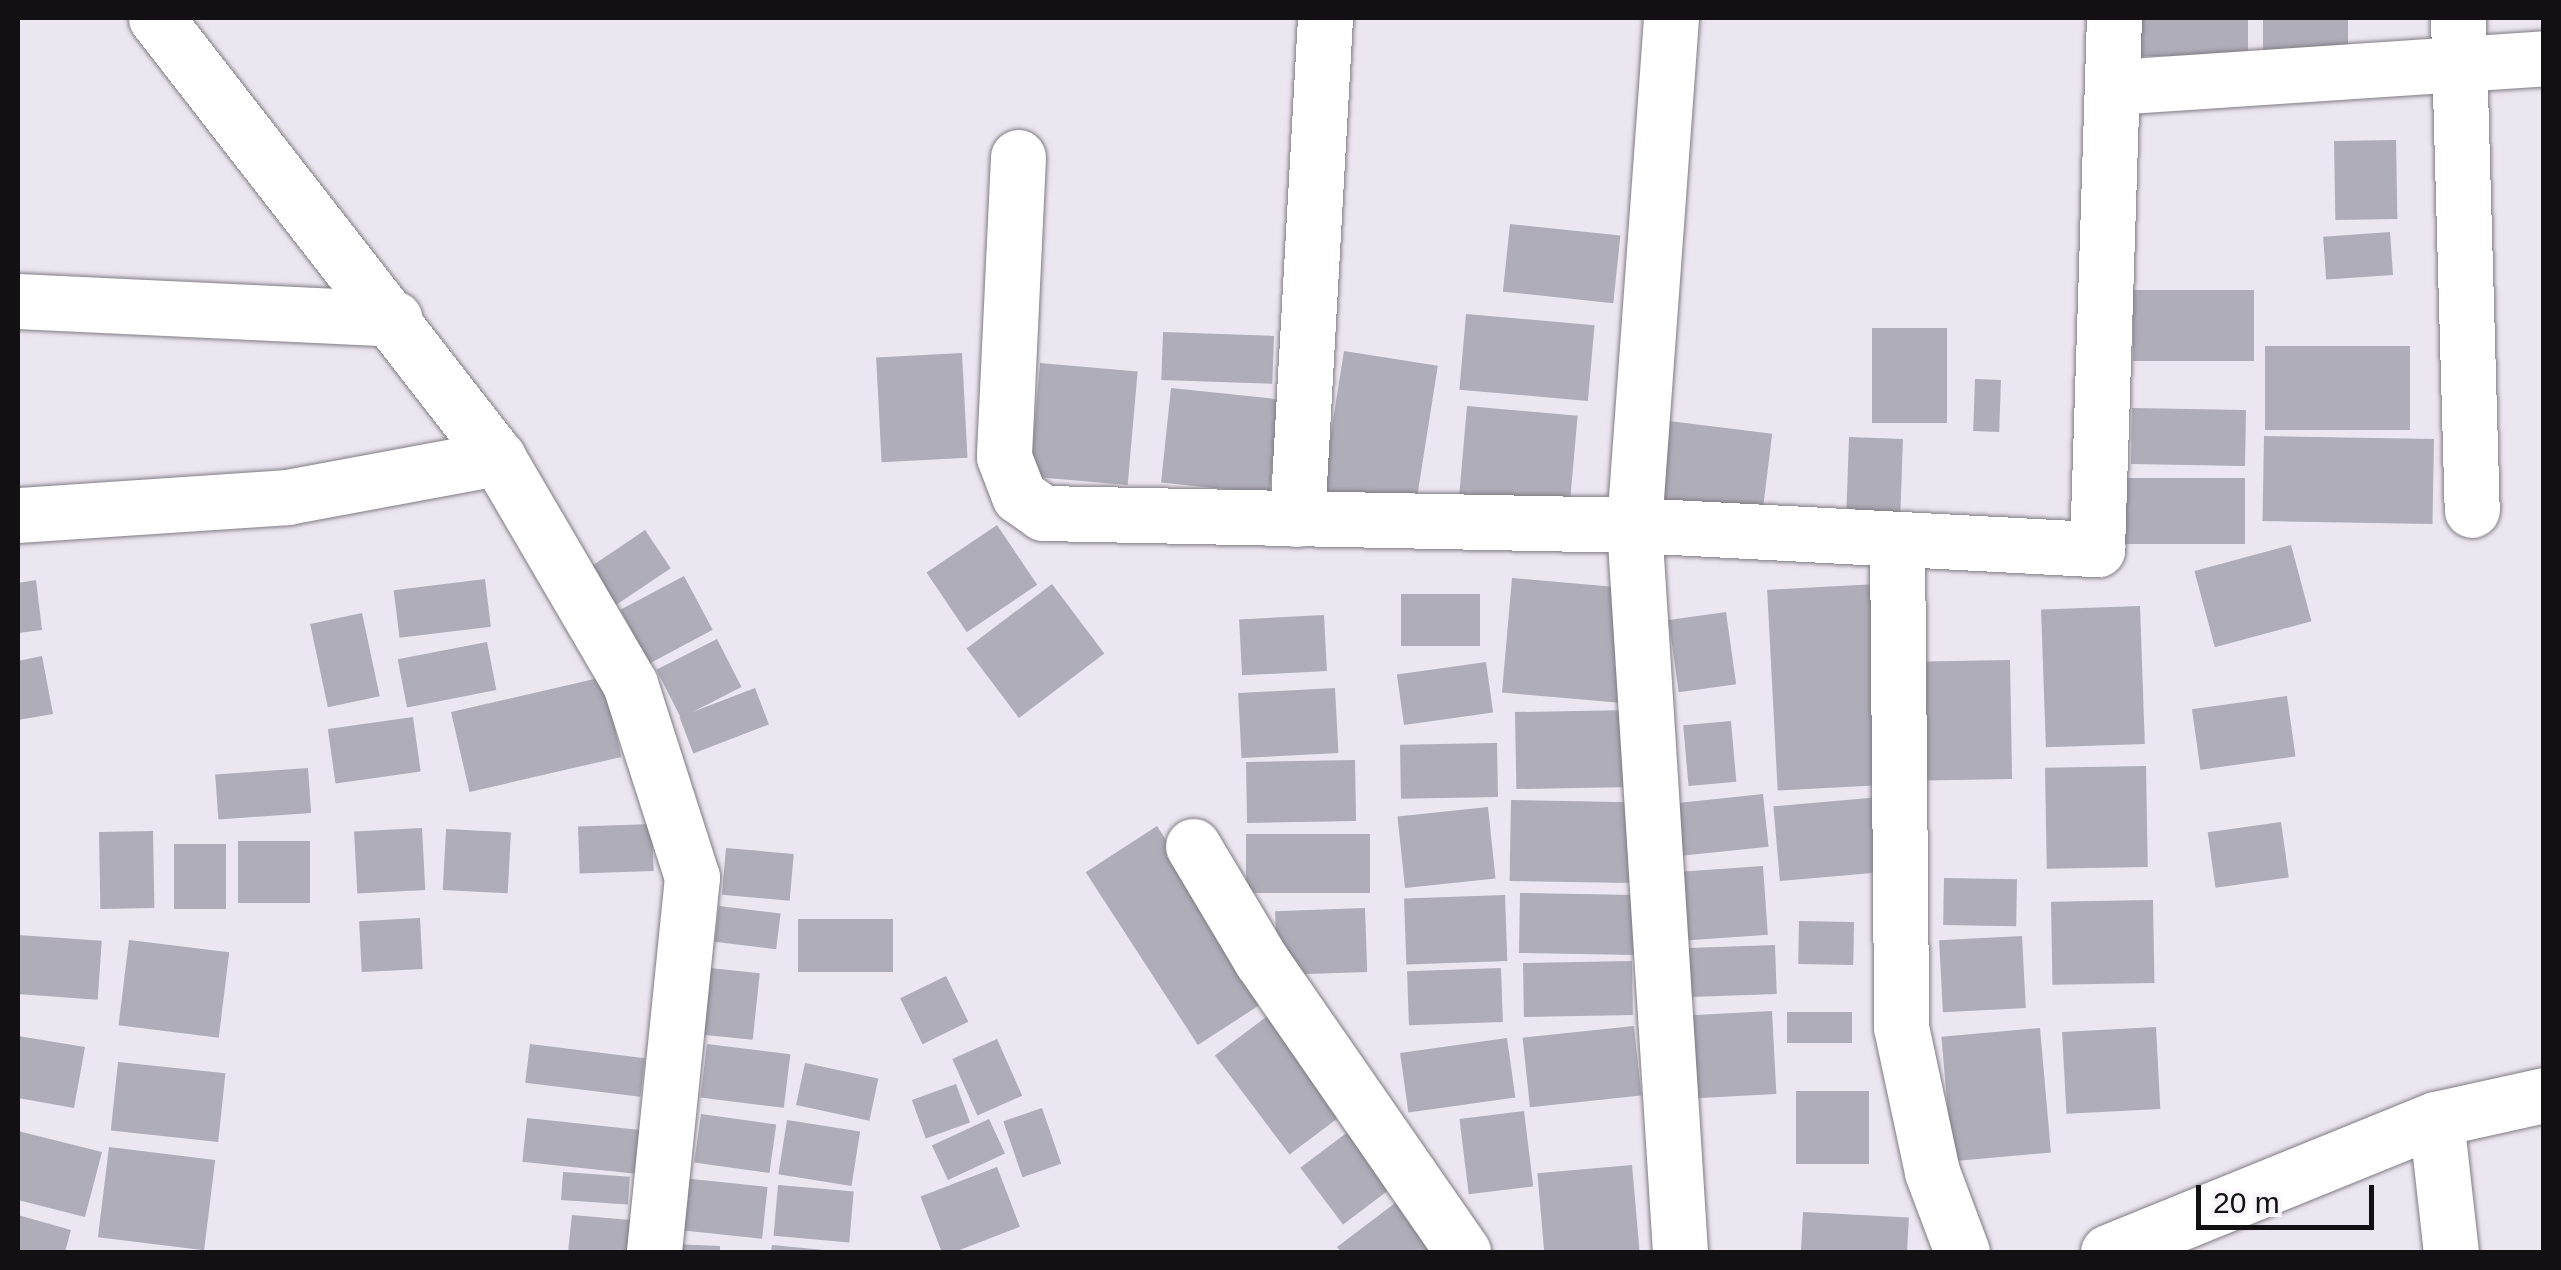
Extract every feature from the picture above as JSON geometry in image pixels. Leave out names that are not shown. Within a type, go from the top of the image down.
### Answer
[{"type":"street","points":[[156,18],[395,320],[498,458],[630,684],[692,877],[654,1252]]},
{"type":"street","points":[[1298,520],[1324,18]]},
{"type":"street","points":[[1671,18],[1634,525],[1680,1252]]},
{"type":"street","points":[[1018,157],[1004,457],[1019,496],[1043,513],[1634,525],[2097,549],[2114,18]]},
{"type":"street","points":[[2112,87],[2461,41],[2544,58]]},
{"type":"street","points":[[2461,41],[2472,510]]},
{"type":"street","points":[[18,301],[395,320]]},
{"type":"street","points":[[18,515],[287,497],[498,458]]},
{"type":"street","points":[[1897,541],[1901,1027],[1932,1172],[1962,1252]]},
{"type":"street","points":[[1193,846],[1261,960],[1463,1252]]},
{"type":"street","points":[[2108,1252],[2436,1120],[2544,1095]]},
{"type":"street","points":[[2436,1120],[2451,1252]]},
{"type":"building","points":[[2136,18],[2248,18],[2248,56],[2136,56]]},
{"type":"building","points":[[2263,18],[2348,18],[2348,60],[2263,60]]},
{"type":"building","points":[[2396,140],[2397,219],[2335,220],[2334,141]]},
{"type":"building","points":[[1510,224],[1620,236],[1613,303],[1503,292]]},
{"type":"building","points":[[2390,232],[2393,275],[2326,280],[2323,237]]},
{"type":"building","points":[[2133,290],[2254,290],[2254,361],[2133,361]]},
{"type":"building","points":[[1466,314],[1595,325],[1588,401],[1459,390]]},
{"type":"building","points":[[1872,328],[1947,328],[1947,423],[1872,423]]},
{"type":"building","points":[[1163,332],[1274,336],[1272,384],[1161,380]]},
{"type":"building","points":[[2265,346],[2410,346],[2410,430],[2265,430]]},
{"type":"building","points":[[1344,351],[1438,366],[1415,510],[1321,495]]},
{"type":"building","points":[[962,353],[967,458],[882,462],[876,358]]},
{"type":"building","points":[[1040,363],[1138,372],[1128,485],[1030,477]]},
{"type":"building","points":[[1975,379],[2001,380],[1999,432],[1973,431]]},
{"type":"building","points":[[1171,388],[1279,399],[1269,494],[1161,482]]},
{"type":"building","points":[[1467,406],[1578,416],[1570,503],[1459,494]]},
{"type":"building","points":[[2132,408],[2246,410],[2245,466],[2131,464]]},
{"type":"building","points":[[1661,420],[1772,434],[1762,518],[1651,504]]},
{"type":"building","points":[[2264,436],[2434,439],[2432,524],[2263,521]]},
{"type":"building","points":[[1849,437],[1903,439],[1900,528],[1846,526]]},
{"type":"building","points":[[2124,478],[2245,478],[2245,544],[2124,544]]},
{"type":"building","points":[[997,525],[1037,585],[967,632],[927,573]]},
{"type":"building","points":[[645,530],[671,568],[616,605],[590,567]]},
{"type":"building","points":[[2291,545],[2311,621],[2215,647],[2194,571]]},
{"type":"building","points":[[684,576],[713,630],[649,664],[620,610]]},
{"type":"building","points":[[1512,578],[1633,589],[1623,703],[1502,693]]},
{"type":"building","points":[[485,579],[491,627],[400,638],[394,590]]},
{"type":"building","points":[[36,580],[42,630],[18,633],[18,583]]},
{"type":"building","points":[[1052,584],[1104,653],[1019,718],[967,648]]},
{"type":"building","points":[[1878,584],[1889,785],[1778,791],[1767,590]]},
{"type":"building","points":[[1401,594],[1480,594],[1480,646],[1401,646]]},
{"type":"building","points":[[2140,606],[2145,744],[2046,747],[2041,609]]},
{"type":"building","points":[[1726,612],[1736,684],[1679,692],[1669,620]]},
{"type":"building","points":[[362,613],[380,696],[328,707],[310,624]]},
{"type":"building","points":[[1324,615],[1327,671],[1242,675],[1239,619]]},
{"type":"building","points":[[717,639],[742,687],[681,718],[656,670]]},
{"type":"building","points":[[487,642],[496,690],[407,707],[398,659]]},
{"type":"building","points":[[42,656],[53,714],[18,720],[18,661]]},
{"type":"building","points":[[2010,660],[2012,779],[1912,781],[1910,662]]},
{"type":"building","points":[[1486,662],[1493,713],[1404,725],[1397,675]]},
{"type":"building","points":[[603,677],[621,757],[469,792],[451,712]]},
{"type":"building","points":[[755,688],[769,724],[693,753],[679,717]]},
{"type":"building","points":[[1335,688],[1338,753],[1242,758],[1238,693]]},
{"type":"building","points":[[2287,696],[2295,756],[2200,770],[2192,709]]},
{"type":"building","points":[[1632,710],[1633,787],[1516,789],[1515,712]]},
{"type":"building","points":[[413,717],[421,771],[335,783],[328,729]]},
{"type":"building","points":[[1731,721],[1736,782],[1688,786],[1683,725]]},
{"type":"building","points":[[1497,743],[1498,797],[1401,799],[1400,745]]},
{"type":"building","points":[[1355,760],[1356,821],[1247,823],[1246,762]]},
{"type":"building","points":[[2146,766],[2148,867],[2047,869],[2045,768]]},
{"type":"building","points":[[308,768],[311,813],[218,819],[215,774]]},
{"type":"building","points":[[1763,794],[1769,847],[1679,856],[1673,803]]},
{"type":"building","points":[[1880,797],[1887,872],[1780,881],[1773,806]]},
{"type":"building","points":[[1511,800],[1633,802],[1632,883],[1510,881]]},
{"type":"building","points":[[1488,807],[1496,879],[1405,888],[1397,817]]},
{"type":"building","points":[[2281,822],[2289,877],[2216,888],[2208,832]]},
{"type":"building","points":[[652,824],[654,871],[580,874],[578,827]]},
{"type":"building","points":[[1157,826],[1269,999],[1198,1045],[1086,872]]},
{"type":"building","points":[[422,828],[425,890],[357,893],[354,832]]},
{"type":"building","points":[[446,829],[511,832],[508,893],[443,890]]},
{"type":"building","points":[[153,831],[154,908],[100,909],[99,832]]},
{"type":"building","points":[[1246,834],[1370,834],[1370,893],[1246,893]]},
{"type":"building","points":[[238,841],[310,841],[310,903],[238,903]]},
{"type":"building","points":[[174,844],[226,844],[226,909],[174,909]]},
{"type":"building","points":[[726,848],[794,854],[790,901],[722,895]]},
{"type":"building","points":[[1763,866],[1768,935],[1678,941],[1673,872]]},
{"type":"building","points":[[1944,878],[2017,879],[2016,926],[1943,925]]},
{"type":"building","points":[[1520,893],[1649,895],[1648,955],[1519,953]]},
{"type":"building","points":[[1505,895],[1507,961],[1406,964],[1404,899]]},
{"type":"building","points":[[2153,900],[2154,983],[2052,985],[2051,902]]},
{"type":"building","points":[[719,906],[781,914],[776,949],[715,942]]},
{"type":"building","points":[[1365,908],[1367,972],[1277,975],[1275,911]]},
{"type":"building","points":[[420,918],[423,969],[362,972],[359,921]]},
{"type":"building","points":[[798,919],[893,919],[893,972],[798,972]]},
{"type":"building","points":[[1799,921],[1854,922],[1853,965],[1798,964]]},
{"type":"building","points":[[18,935],[102,941],[98,1000],[18,994]]},
{"type":"building","points":[[2022,936],[2026,1008],[1943,1012],[1939,940]]},
{"type":"building","points":[[129,940],[229,952],[219,1038],[119,1025]]},
{"type":"building","points":[[1775,945],[1777,994],[1676,997],[1674,949]]},
{"type":"building","points":[[1632,961],[1633,1015],[1524,1017],[1523,963]]},
{"type":"building","points":[[710,968],[760,973],[753,1040],[703,1035]]},
{"type":"building","points":[[1501,968],[1503,1022],[1409,1025],[1407,971]]},
{"type":"building","points":[[946,976],[968,1022],[923,1044],[900,998]]},
{"type":"building","points":[[1282,1005],[1357,1104],[1290,1155],[1215,1056]]},
{"type":"building","points":[[1772,1011],[1776,1094],[1685,1099],[1681,1016]]},
{"type":"building","points":[[1787,1012],[1852,1012],[1852,1043],[1787,1043]]},
{"type":"building","points":[[1634,1026],[1641,1096],[1530,1107],[1523,1038]]},
{"type":"building","points":[[2156,1027],[2160,1109],[2066,1114],[2062,1032]]},
{"type":"building","points":[[2040,1028],[2051,1153],[1952,1161],[1941,1037]]},
{"type":"building","points":[[18,1036],[85,1047],[74,1108],[18,1098]]},
{"type":"building","points":[[1507,1038],[1515,1097],[1408,1112],[1400,1053]]},
{"type":"building","points":[[997,1039],[1022,1096],[977,1116],[952,1059]]},
{"type":"building","points":[[530,1044],[645,1058],[640,1097],[525,1083]]},
{"type":"building","points":[[707,1044],[790,1054],[784,1108],[700,1098]]},
{"type":"building","points":[[118,1062],[225,1073],[218,1142],[111,1131]]},
{"type":"building","points":[[805,1063],[878,1079],[869,1121],[796,1105]]},
{"type":"building","points":[[956,1084],[970,1123],[926,1139],[912,1100]]},
{"type":"building","points":[[1796,1091],[1869,1091],[1869,1164],[1796,1164]]},
{"type":"building","points":[[1042,1108],[1061,1164],[1022,1177],[1003,1121]]},
{"type":"building","points":[[1524,1111],[1533,1186],[1469,1194],[1459,1119]]},
{"type":"building","points":[[701,1114],[776,1125],[769,1173],[694,1163]]},
{"type":"building","points":[[527,1118],[647,1131],[643,1174],[522,1162]]},
{"type":"building","points":[[989,1119],[1005,1153],[948,1180],[932,1146]]},
{"type":"building","points":[[787,1120],[860,1132],[851,1186],[778,1174]]},
{"type":"building","points":[[1357,1125],[1400,1182],[1343,1224],[1300,1168]]},
{"type":"building","points":[[18,1131],[102,1152],[85,1217],[18,1200]]},
{"type":"building","points":[[109,1147],[215,1160],[204,1250],[98,1237]]},
{"type":"building","points":[[1632,1165],[1640,1252],[1544,1252],[1537,1173]]},
{"type":"building","points":[[997,1167],[1020,1227],[954,1252],[942,1252],[920,1196]]},
{"type":"building","points":[[563,1172],[630,1177],[628,1205],[561,1200]]},
{"type":"building","points":[[682,1178],[768,1187],[762,1239],[677,1230]]},
{"type":"building","points":[[778,1185],[854,1192],[849,1242],[774,1236]]},
{"type":"building","points":[[1403,1197],[1446,1252],[1341,1252],[1337,1247]]},
{"type":"building","points":[[1803,1212],[1909,1218],[1907,1252],[1801,1252]]},
{"type":"building","points":[[18,1215],[71,1230],[65,1252],[18,1250]]},
{"type":"building","points":[[572,1215],[642,1221],[639,1252],[568,1252]]},
{"type":"building","points":[[673,1244],[720,1246],[720,1252],[673,1252]]},
{"type":"building","points":[[772,1245],[824,1250],[824,1252],[771,1252]]}]
